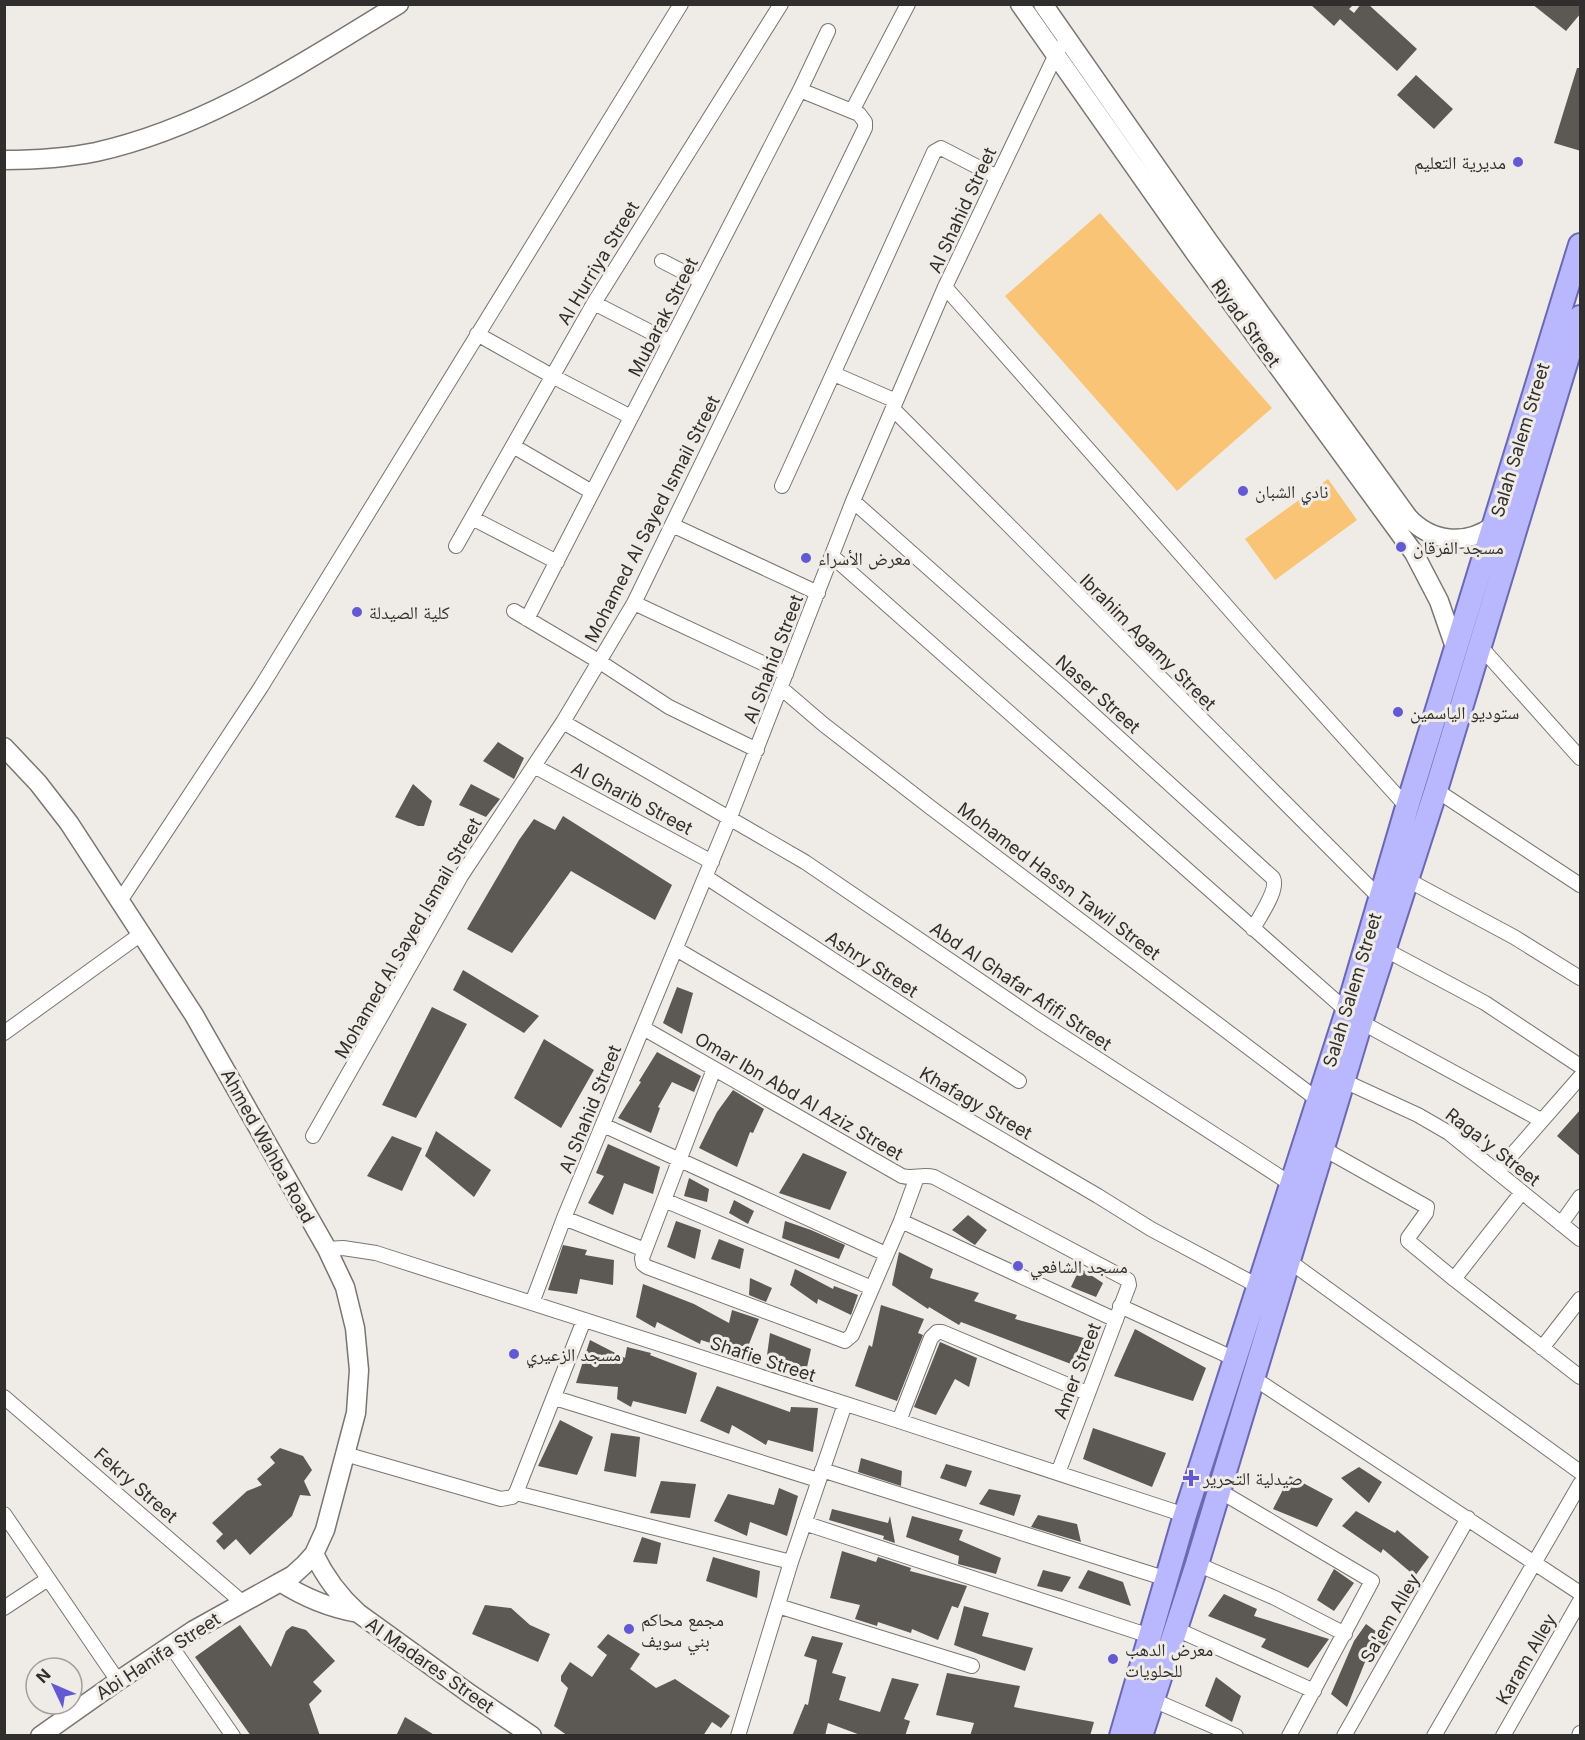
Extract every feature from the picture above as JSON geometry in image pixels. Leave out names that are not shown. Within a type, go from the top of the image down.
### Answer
[{"type":"main road","name":"Salah Salem Street","points":[[1141,1736],[1197,1564],[1252,1377],[1324,1149],[1344,1081],[1354,1016],[1380,898],[1581,245]]},
{"type":"main road","name":"Salah Salem Street","points":[[1121,1736],[1185,1515],[1318,1100],[1384,949],[1436,790],[1581,317]]},
{"type":"street","points":[[4,160],[31,160],[94,152],[167,131],[245,96],[399,4]]},
{"type":"street","points":[[120,901],[261,687],[681,4]]},
{"type":"street","name":"Al Hurriya Street","points":[[456,546],[594,303],[781,4]]},
{"type":"street","points":[[800,90],[852,111],[908,4]]},
{"type":"street","name":"Riyad Street","points":[[1020,4],[1055,56],[1202,247],[1351,453],[1414,553],[1439,601],[1456,650]]},
{"type":"street","name":"Riyad Street","points":[[1043,4],[1202,247]]},
{"type":"street","name":"Mubarak Street","points":[[527,619],[800,90],[828,31]]},
{"type":"street","name":"Al Shahid Street","points":[[532,1303],[564,1218],[757,750],[853,501],[945,287],[1065,35]]},
{"type":"street","name":"Mohamed Al Sayed Ismail Street","points":[[313,1136],[461,876],[563,722],[634,603],[865,128],[863,117],[852,111]]},
{"type":"street","points":[[782,486],[934,152],[941,148],[997,177]]},
{"type":"street","points":[[662,261],[701,281]]},
{"type":"street","points":[[945,287],[1407,807]]},
{"type":"street","points":[[594,303],[670,342]]},
{"type":"street","points":[[477,334],[631,417]]},
{"type":"street","points":[[834,374],[895,405]]},
{"type":"street","name":"Ibrahim Agamy Street","points":[[895,405],[1380,898]]},
{"type":"street","points":[[513,446],[592,492]]},
{"type":"street","name":"Riyad Street","points":[[1351,453],[1422,530],[1439,537],[1458,540],[1477,536],[1493,526]]},
{"type":"street","name":"Naser Street","points":[[853,501],[1273,878],[1274,890],[1253,929]]},
{"type":"street","points":[[472,518],[557,562]]},
{"type":"street","points":[[672,525],[818,593]]},
{"type":"street","points":[[832,556],[1354,1016],[1541,1120]]},
{"type":"street","points":[[634,603],[786,674]]},
{"type":"street","points":[[514,611],[687,717],[757,750]]},
{"type":"street","points":[[1479,645],[1581,758]]},
{"type":"street","name":"Mohamed Hassn Tawil Street","points":[[781,688],[822,724],[930,807],[1318,1100]]},
{"type":"street","name":"Abd Al Ghafar Afifi Street","points":[[563,722],[805,862],[1039,1020],[1291,1184]]},
{"type":"street","name":"Ahmed Wahba Road","points":[[4,747],[54,802],[194,1015],[327,1249],[345,1287],[355,1328],[359,1370],[356,1413],[325,1530],[314,1554],[304,1565],[280,1582]]},
{"type":"street","name":"Al Gharib Street","points":[[534,766],[712,862]]},
{"type":"street","points":[[1436,790],[1581,885]]},
{"type":"street","name":"Ashry Street","points":[[706,877],[1019,1081]]},
{"type":"street","points":[[1406,879],[1514,937],[1581,978]]},
{"type":"street","points":[[4,1033],[141,934]]},
{"type":"street","name":"Khafagy Street","points":[[676,948],[1151,1229],[1258,1286]]},
{"type":"street","points":[[1384,949],[1485,1003],[1581,1066]]},
{"type":"street","name":"Omar Ibn Abd Al Aziz Street","points":[[643,1028],[902,1176],[934,1178],[1125,1278],[1129,1283]]},
{"type":"street","points":[[714,1069],[642,1258],[643,1264],[647,1267],[840,1340],[849,1339],[901,1221],[917,1177]]},
{"type":"street","points":[[1497,1172],[1581,1077]]},
{"type":"street","name":"Raga'y Street","points":[[1344,1081],[1434,1123],[1581,1239]]},
{"type":"street","points":[[603,1125],[886,1254]]},
{"type":"street","points":[[1324,1149],[1427,1207],[1426,1213],[1408,1241],[1581,1377]]},
{"type":"street","points":[[1454,1279],[1522,1192]]},
{"type":"street","points":[[1561,1224],[1581,1197]]},
{"type":"street","points":[[664,1200],[872,1288]]},
{"type":"street","points":[[564,1218],[645,1250]]},
{"type":"street","points":[[901,1221],[1118,1313],[1235,1359]]},
{"type":"street","name":"Shafie Street","points":[[327,1249],[343,1248],[376,1253],[1185,1515]]},
{"type":"street","points":[[1289,1261],[1581,1472]]},
{"type":"street","name":"Amer Street","points":[[1059,1473],[1129,1283]]},
{"type":"street","points":[[1542,1348],[1581,1299]]},
{"type":"street","points":[[345,1454],[507,1499],[516,1492],[584,1320]]},
{"type":"street","points":[[899,1421],[931,1338],[937,1332],[942,1332],[1087,1393]]},
{"type":"street","points":[[1252,1377],[1581,1593]]},
{"type":"street","name":"Fekry Street","points":[[4,1397],[242,1602]]},
{"type":"street","points":[[555,1398],[1167,1579]]},
{"type":"street","points":[[738,1736],[791,1562],[845,1404]]},
{"type":"street","points":[[1434,1736],[1581,1484]]},
{"type":"street","points":[[1218,1490],[1370,1579],[1371,1583],[1345,1634],[1289,1736]]},
{"type":"street","points":[[516,1492],[791,1562]]},
{"type":"street","points":[[4,1514],[118,1681]]},
{"type":"street","name":"Sa'em Alley","points":[[1344,1736],[1468,1518]]},
{"type":"street","points":[[804,1523],[1150,1636]]},
{"type":"street","name":"Al Madares Street","points":[[314,1554],[328,1580],[358,1613],[532,1736]]},
{"type":"street","points":[[1197,1564],[1266,1594],[1345,1634]]},
{"type":"street","points":[[4,1608],[48,1579]]},
{"type":"street","name":"Abi Hanifa Street","points":[[50,1733],[118,1681],[171,1646],[242,1602],[280,1582]]},
{"type":"street","name":"Al Madares Street","points":[[280,1582],[325,1606],[358,1613]]},
{"type":"street","name":"Karam Alley","points":[[1503,1736],[1581,1601]]},
{"type":"street","points":[[778,1606],[972,1666]]},
{"type":"street","points":[[1176,1629],[1314,1691]]},
{"type":"street","points":[[171,1646],[233,1736]]},
{"type":"street","points":[[1153,1700],[1236,1736]]},
{"type":"shaded area","points":[[1100,213],[1272,408],[1177,491],[1005,296]]},
{"type":"shaded area","points":[[1328,479],[1357,520],[1275,580],[1245,539]]},
{"type":"building","points":[[1310,4],[1354,4],[1349,9],[1354,13],[1361,4],[1368,4],[1417,49],[1397,71],[1340,19],[1334,26]]},
{"type":"building","points":[[1532,4],[1581,4],[1581,13],[1566,31]]},
{"type":"building","points":[[1577,68],[1581,68],[1581,151],[1554,143]]},
{"type":"building","points":[[1416,75],[1453,109],[1434,129],[1397,95]]},
{"type":"building","points":[[498,742],[524,758],[514,779],[483,761]]},
{"type":"building","points":[[413,784],[432,801],[424,826],[395,817]]},
{"type":"building","points":[[471,784],[500,799],[486,817],[459,805]]},
{"type":"building","points":[[563,816],[672,885],[655,920],[571,871],[512,953],[467,929],[519,840],[534,819],[555,830]]},
{"type":"building","points":[[463,970],[539,1016],[524,1033],[453,990]]},
{"type":"building","points":[[677,987],[693,993],[682,1034],[663,1023]]},
{"type":"building","points":[[432,1007],[467,1024],[416,1118],[382,1105]]},
{"type":"building","points":[[544,1039],[594,1070],[561,1128],[514,1098]]},
{"type":"building","points":[[657,1052],[701,1076],[694,1092],[672,1082],[658,1107],[660,1108],[651,1133],[618,1118]]},
{"type":"building","points":[[733,1090],[764,1109],[753,1133],[750,1132],[737,1167],[699,1148],[717,1112]]},
{"type":"building","points":[[1581,1109],[1581,1157],[1557,1136]]},
{"type":"building","points":[[436,1131],[491,1170],[474,1197],[425,1156]]},
{"type":"building","points":[[392,1136],[422,1148],[402,1191],[367,1176]]},
{"type":"building","points":[[608,1144],[660,1167],[653,1194],[624,1183],[613,1215],[588,1203],[604,1176],[596,1173]]},
{"type":"building","points":[[803,1153],[847,1172],[830,1210],[779,1193]]},
{"type":"building","points":[[689,1178],[709,1189],[707,1202],[684,1196]]},
{"type":"building","points":[[734,1200],[754,1211],[748,1224],[729,1213]]},
{"type":"building","points":[[968,1215],[987,1230],[975,1245],[952,1230]]},
{"type":"building","points":[[676,1221],[701,1230],[695,1259],[667,1247]]},
{"type":"building","points":[[785,1221],[845,1245],[839,1259],[782,1238]]},
{"type":"building","points":[[719,1239],[744,1249],[740,1269],[711,1259]]},
{"type":"building","points":[[563,1245],[587,1250],[585,1255],[614,1260],[613,1285],[580,1279],[577,1294],[548,1290]]},
{"type":"building","points":[[899,1252],[933,1269],[930,1278],[979,1293],[974,1301],[1017,1315],[1015,1319],[1084,1338],[1071,1364],[961,1322],[959,1325],[929,1307],[928,1309],[892,1285]]},
{"type":"building","points":[[1080,1268],[1103,1283],[1096,1297],[1071,1287]]},
{"type":"building","points":[[795,1269],[833,1289],[834,1286],[858,1295],[851,1315],[818,1299],[817,1304],[790,1285]]},
{"type":"building","points":[[750,1278],[772,1288],[766,1302],[749,1295]]},
{"type":"building","points":[[643,1284],[694,1304],[729,1323],[732,1310],[759,1319],[745,1354],[701,1340],[700,1344],[657,1322],[655,1328],[636,1317]]},
{"type":"building","points":[[881,1305],[924,1319],[918,1333],[923,1335],[897,1401],[855,1386],[869,1345],[872,1347]]},
{"type":"building","points":[[1135,1329],[1206,1368],[1193,1401],[1114,1376]]},
{"type":"building","points":[[770,1333],[811,1349],[804,1381],[766,1363]]},
{"type":"building","points":[[590,1340],[625,1358],[627,1347],[651,1353],[650,1355],[697,1373],[686,1414],[633,1401],[631,1407],[617,1399],[618,1387],[576,1383]]},
{"type":"building","points":[[940,1342],[977,1358],[969,1387],[955,1379],[936,1415],[914,1407]]},
{"type":"building","points":[[717,1386],[790,1412],[791,1407],[818,1408],[813,1452],[768,1440],[766,1445],[732,1425],[729,1434],[700,1421]]},
{"type":"building","points":[[560,1420],[593,1437],[577,1475],[538,1466]]},
{"type":"building","points":[[1093,1428],[1166,1453],[1152,1487],[1083,1459]]},
{"type":"building","points":[[611,1433],[640,1437],[636,1477],[604,1471]]},
{"type":"building","points":[[280,1448],[303,1456],[312,1470],[304,1481],[311,1496],[300,1495],[292,1516],[250,1555],[236,1539],[224,1550],[216,1541],[223,1534],[212,1523],[247,1491],[262,1485],[257,1479],[275,1463],[270,1457]]},
{"type":"building","points":[[861,1458],[902,1471],[901,1486],[858,1472]]},
{"type":"building","points":[[946,1464],[972,1471],[966,1487],[940,1478]]},
{"type":"building","points":[[1359,1467],[1382,1482],[1369,1503],[1341,1478]]},
{"type":"building","points":[[1290,1476],[1333,1499],[1317,1527],[1273,1509]]},
{"type":"building","points":[[661,1481],[696,1484],[690,1518],[650,1513]]},
{"type":"building","points":[[779,1488],[798,1496],[787,1536],[750,1522],[747,1536],[714,1521],[728,1494],[774,1505]]},
{"type":"building","points":[[989,1489],[1021,1495],[1014,1516],[979,1504]]},
{"type":"building","points":[[832,1509],[888,1523],[890,1516],[895,1543],[883,1539],[884,1536],[829,1520]]},
{"type":"building","points":[[1356,1511],[1395,1533],[1397,1530],[1429,1557],[1415,1576],[1383,1549],[1381,1553],[1342,1526]]},
{"type":"building","points":[[1038,1515],[1077,1524],[1081,1542],[1031,1527]]},
{"type":"building","points":[[912,1516],[963,1530],[959,1540],[1001,1558],[996,1574],[958,1564],[959,1556],[906,1537]]},
{"type":"building","points":[[642,1537],[661,1543],[657,1564],[633,1562]]},
{"type":"building","points":[[842,1551],[876,1562],[878,1557],[911,1568],[910,1571],[967,1586],[958,1608],[952,1606],[938,1640],[912,1629],[911,1633],[878,1622],[877,1626],[855,1619],[860,1605],[830,1598]]},
{"type":"building","points":[[713,1557],[760,1571],[757,1598],[706,1581]]},
{"type":"building","points":[[1334,1569],[1354,1583],[1334,1611],[1317,1600]]},
{"type":"building","points":[[1043,1570],[1071,1577],[1062,1592],[1037,1586]]},
{"type":"building","points":[[1088,1570],[1123,1582],[1131,1606],[1078,1588]]},
{"type":"building","points":[[1224,1594],[1257,1609],[1254,1616],[1329,1639],[1308,1668],[1261,1647],[1266,1639],[1208,1616]]},
{"type":"building","points":[[485,1605],[511,1608],[530,1625],[550,1634],[538,1662],[472,1634]]},
{"type":"building","points":[[964,1606],[989,1613],[982,1636],[1033,1648],[1025,1671],[954,1645]]},
{"type":"building","points":[[1366,1624],[1388,1640],[1373,1662],[1367,1657],[1347,1707],[1331,1694],[1354,1641]]},
{"type":"building","points":[[240,1625],[271,1667],[286,1631],[292,1626],[306,1630],[335,1661],[313,1682],[322,1691],[309,1704],[320,1736],[251,1736],[195,1657]]},
{"type":"building","points":[[608,1634],[640,1654],[630,1669],[656,1688],[675,1679],[730,1716],[721,1728],[712,1722],[703,1736],[568,1736],[554,1726],[568,1688],[561,1681],[561,1676],[570,1662],[592,1677],[607,1655],[597,1647]]},
{"type":"building","points":[[812,1636],[843,1643],[832,1673],[846,1677],[839,1700],[880,1712],[892,1678],[919,1684],[904,1719],[910,1721],[905,1736],[863,1736],[828,1723],[825,1736],[792,1736],[805,1704],[808,1705],[817,1660],[804,1656]]},
{"type":"building","points":[[947,1673],[1020,1686],[1014,1707],[1094,1722],[1090,1736],[970,1736],[974,1723],[936,1715]]},
{"type":"building","points":[[1216,1677],[1241,1696],[1232,1722],[1205,1706]]},
{"type":"building","points":[[405,1717],[436,1736],[396,1736]]},
{"type":"place","name":"مديرية التعليم","points":[[1518,162]]},
{"type":"place","name":"نادي الشبان","points":[[1243,491]]},
{"type":"place","name":"مسجد الفرقان","points":[[1401,547]]},
{"type":"place","name":"معرض الأسراء","points":[[806,558]]},
{"type":"place","name":"كلية الصيدلة","points":[[357,612]]},
{"type":"place","name":"ستوديو الياسمين","points":[[1398,712]]},
{"type":"place","name":"مسجد الشافعي","points":[[1018,1266]]},
{"type":"place","name":"مسجد الزعيري","points":[[514,1354]]},
{"type":"place","name":"صيدلية التحرير","points":[[1191,1478]]},
{"type":"place","name":"مجمع محاكم بني سويف","points":[[629,1629]]},
{"type":"place","name":"معرض الدهب للحلويات","points":[[1113,1659]]}]
